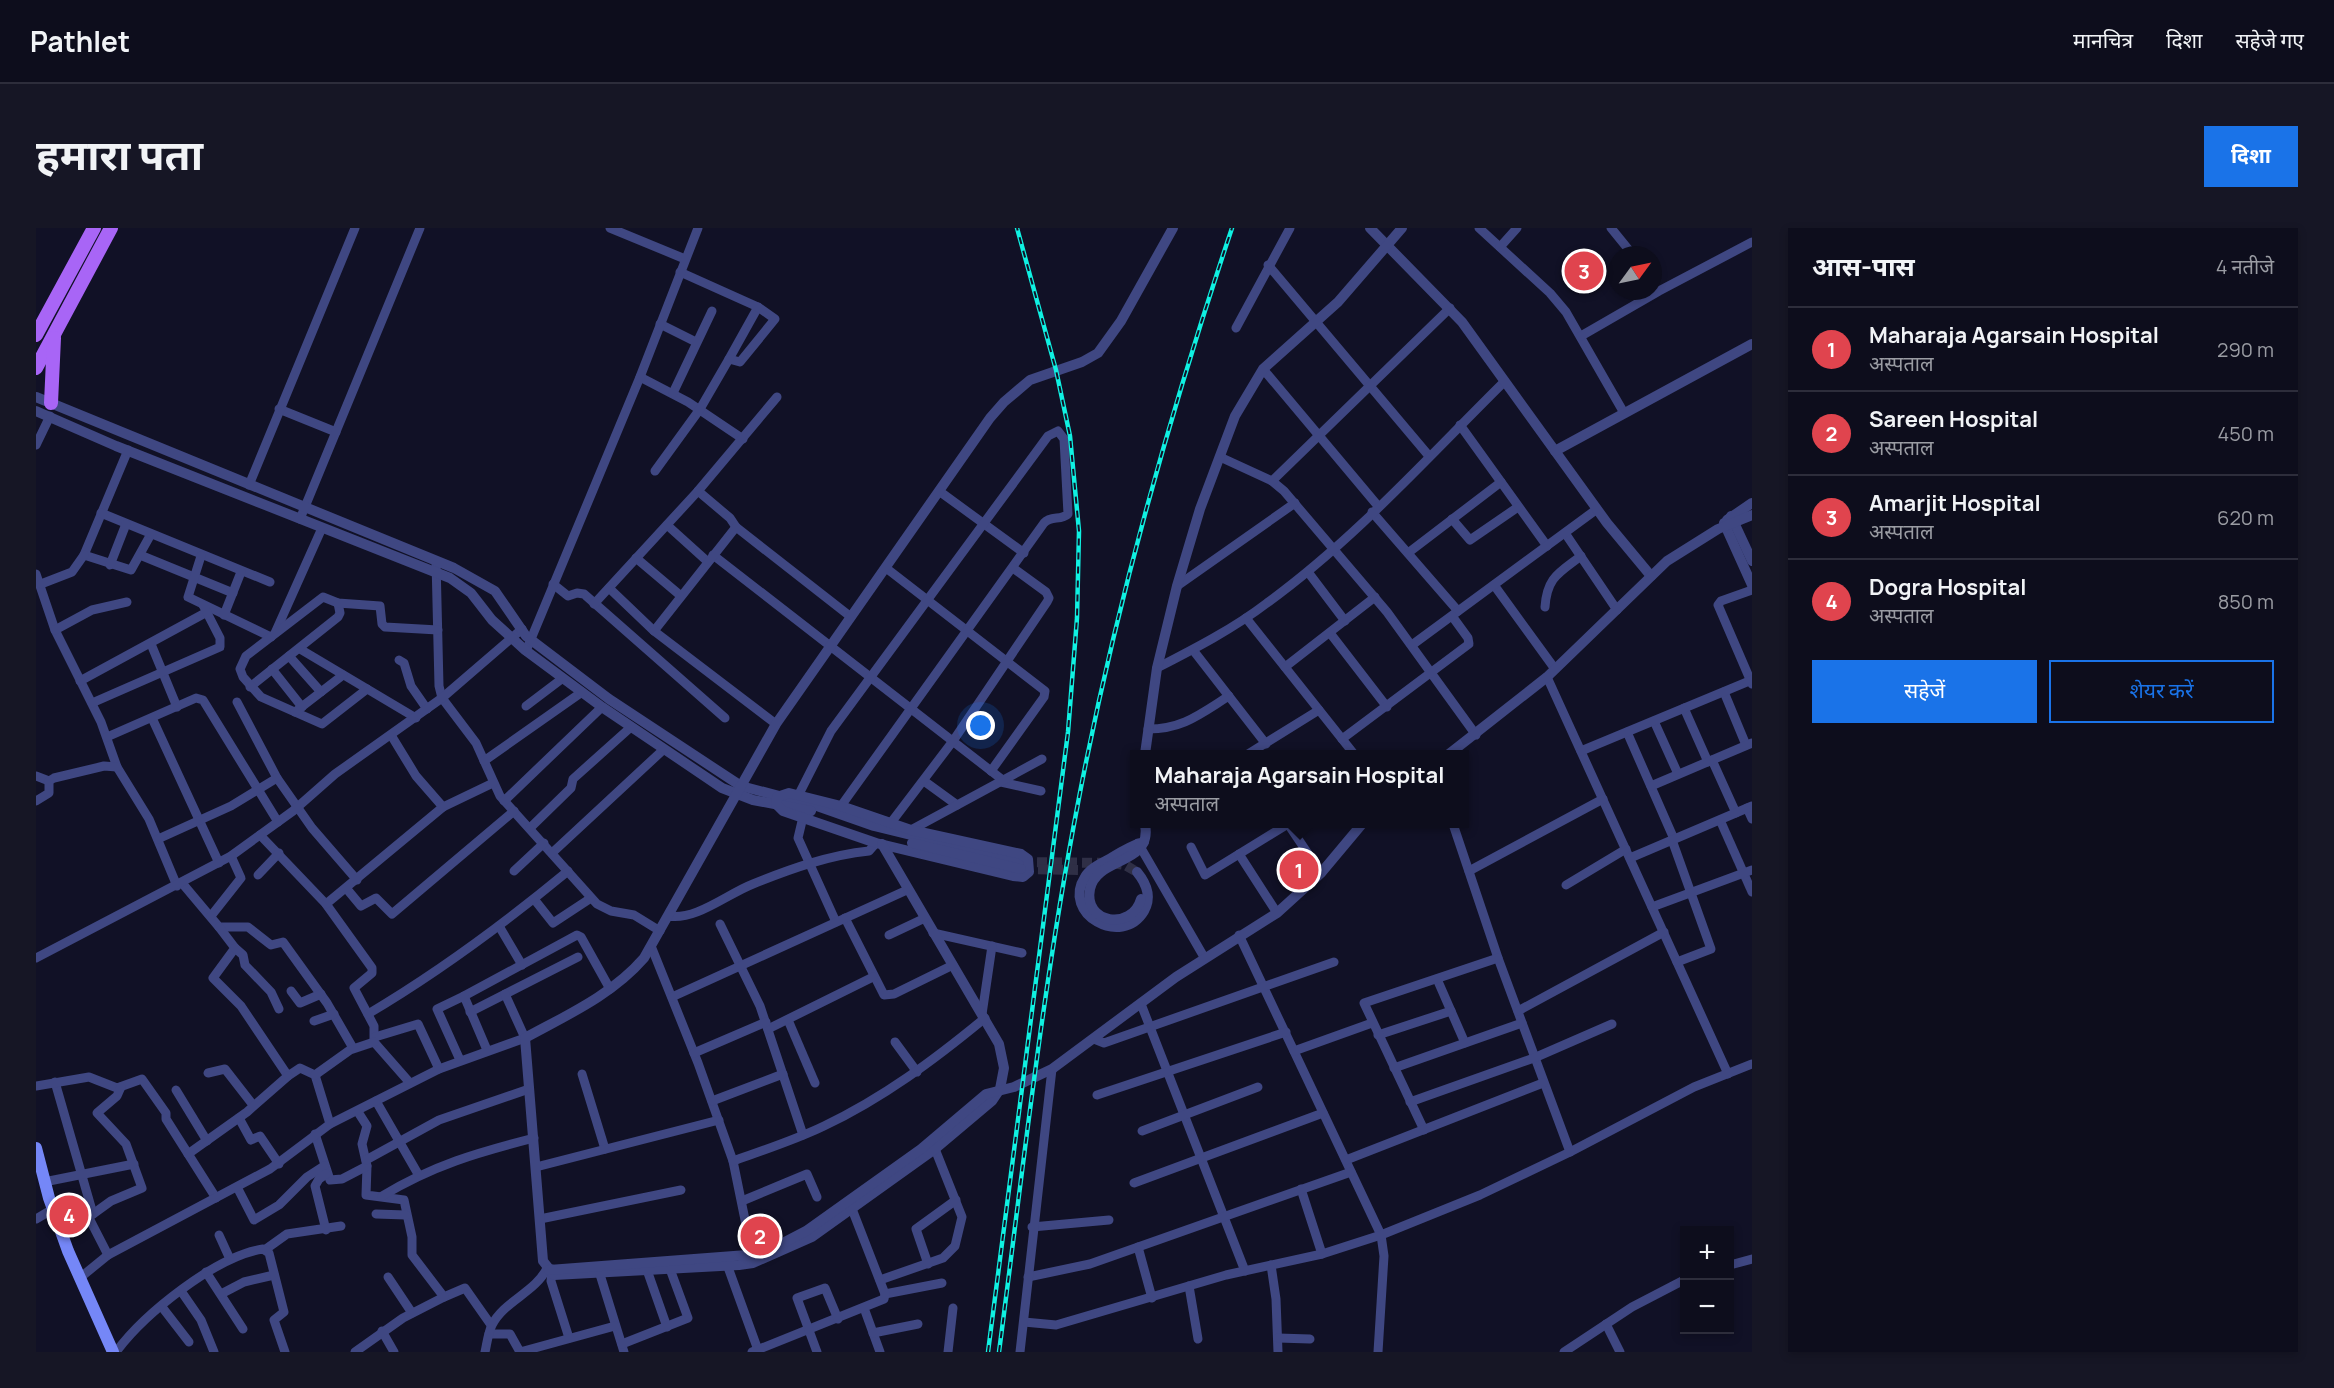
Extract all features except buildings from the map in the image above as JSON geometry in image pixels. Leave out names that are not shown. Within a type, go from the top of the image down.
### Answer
[{"type":"main road","points":[[36,335],[94,228]]},
{"type":"main road","points":[[36,368],[111,228]]},
{"type":"main road","points":[[50,409],[55,333]]},
{"type":"main road","points":[[36,1148],[41,1176],[62,1234],[114,1352]]},
{"type":"street","points":[[249,485],[356,228]]},
{"type":"street","points":[[300,519],[420,228]]},
{"type":"street","points":[[610,228],[685,259]]},
{"type":"street","points":[[528,645],[640,377],[698,228]]},
{"type":"street","points":[[81,1277],[108,1255],[279,1164],[330,1124],[460,1060],[525,1038],[593,1002],[636,968],[660,931],[776,724],[990,418],[1020,387],[1044,373],[1082,362],[1098,353],[1121,321],[1173,228]]},
{"type":"street","points":[[1236,328],[1290,228]]},
{"type":"street","points":[[1370,228],[1450,308],[1597,509],[1651,576]]},
{"type":"street","points":[[1145,750],[1157,668],[1177,586],[1235,416],[1263,369],[1318,321],[1402,228]]},
{"type":"street","points":[[1479,228],[1550,293],[1581,336],[1624,413]]},
{"type":"street","points":[[1500,247],[1517,228]]},
{"type":"street","points":[[1611,228],[1626,246]]},
{"type":"street","points":[[1662,284],[1752,242]]},
{"type":"street","points":[[1268,265],[1318,321],[1429,456]]},
{"type":"street","points":[[680,272],[773,316],[774,322],[740,362],[729,359]]},
{"type":"street","points":[[1581,336],[1636,300]]},
{"type":"street","points":[[655,471],[700,410],[758,307]]},
{"type":"street","points":[[1272,481],[1450,308]]},
{"type":"street","points":[[673,393],[712,311]]},
{"type":"street","points":[[660,324],[696,342]]},
{"type":"street","points":[[1555,451],[1752,344]]},
{"type":"street","points":[[1263,369],[1375,509],[1455,614],[1468,638],[1469,644],[1342,739]]},
{"type":"street","points":[[640,377],[673,393],[743,439]]},
{"type":"street","points":[[1157,668],[1193,650],[1246,618],[1308,572],[1504,382]]},
{"type":"street","points":[[36,396],[50,409],[128,450],[450,578],[471,593],[492,620],[512,638],[528,645],[609,699],[739,790]]},
{"type":"street","points":[[594,604],[698,491],[777,397]]},
{"type":"street","points":[[36,445],[50,409]]},
{"type":"street","points":[[36,411],[50,409],[249,485],[477,579],[495,591],[522,629],[528,645],[563,678],[663,750],[739,790],[871,832],[1021,865]]},
{"type":"street","points":[[279,409],[336,432]]},
{"type":"street","points":[[1460,425],[1547,546]]},
{"type":"street","points":[[799,794],[831,731],[1048,436],[1058,432],[1062,434],[1069,510],[1065,516],[1047,520],[841,806]]},
{"type":"street","points":[[41,584],[72,572],[84,555],[128,450]]},
{"type":"street","points":[[1220,457],[1272,481],[1295,503],[1375,597],[1476,735]]},
{"type":"street","points":[[1408,553],[1501,482]]},
{"type":"street","points":[[939,490],[1024,553]]},
{"type":"street","points":[[698,491],[730,518],[736,527],[851,617]]},
{"type":"street","points":[[1177,586],[1295,503]]},
{"type":"street","points":[[1455,750],[1547,677],[1676,554],[1727,524],[1752,503]]},
{"type":"street","points":[[1452,519],[1470,540],[1518,507]]},
{"type":"street","points":[[1412,645],[1597,509]]},
{"type":"street","points":[[102,513],[201,556],[270,582]]},
{"type":"street","points":[[1727,524],[1752,515]]},
{"type":"street","points":[[110,565],[126,524]]},
{"type":"street","points":[[1727,524],[1752,561]]},
{"type":"street","points":[[1727,524],[1752,585]]},
{"type":"street","points":[[667,525],[872,678],[1002,782],[1041,791]]},
{"type":"street","points":[[654,631],[736,527]]},
{"type":"street","points":[[273,636],[322,528]]},
{"type":"street","points":[[1565,533],[1617,610]]},
{"type":"street","points":[[84,555],[131,570],[150,534]]},
{"type":"street","points":[[140,555],[233,593]]},
{"type":"street","points":[[201,556],[188,597],[206,608],[273,636]]},
{"type":"street","points":[[1545,607],[1546,590],[1550,581],[1581,556]]},
{"type":"street","points":[[636,558],[681,596]]},
{"type":"street","points":[[436,561],[439,686],[442,698],[469,731],[493,783],[504,801],[591,898],[603,908],[634,915],[660,931]]},
{"type":"street","points":[[886,568],[1043,689],[1045,694],[991,771]]},
{"type":"street","points":[[890,824],[953,741],[1049,598],[1046,592],[1013,568]]},
{"type":"street","points":[[224,615],[241,572]]},
{"type":"street","points":[[1308,572],[1345,621]]},
{"type":"street","points":[[36,574],[55,630],[92,703],[117,767],[158,839],[180,884],[211,916],[243,955],[243,963],[271,992],[279,1009]]},
{"type":"street","points":[[553,584],[568,596],[581,592],[725,718]]},
{"type":"street","points":[[1494,585],[1556,669]]},
{"type":"street","points":[[609,588],[654,631],[776,724]]},
{"type":"street","points":[[1581,751],[1752,681],[1718,604],[1752,590]]},
{"type":"street","points":[[367,689],[322,724],[298,710],[271,704],[250,687],[240,669],[242,662],[323,597],[338,603],[380,606],[382,624],[386,627],[438,630]]},
{"type":"street","points":[[1285,667],[1375,597]]},
{"type":"street","points":[[55,630],[92,610],[127,602]]},
{"type":"street","points":[[250,687],[300,649],[339,615],[338,603]]},
{"type":"street","points":[[80,681],[151,644],[206,608]]},
{"type":"street","points":[[92,703],[220,647],[220,638],[206,608]]},
{"type":"street","points":[[1246,618],[1351,750]]},
{"type":"street","points":[[36,958],[231,856],[298,807],[335,774],[442,698],[522,629]]},
{"type":"street","points":[[1330,633],[1387,707]]},
{"type":"street","points":[[151,644],[177,707]]},
{"type":"street","points":[[300,649],[416,718]]},
{"type":"street","points":[[1193,650],[1266,744]]},
{"type":"street","points":[[289,656],[321,692]]},
{"type":"street","points":[[399,660],[404,663],[411,686],[427,709]]},
{"type":"street","points":[[272,669],[298,710]]},
{"type":"street","points":[[298,710],[343,675]]},
{"type":"street","points":[[1547,677],[1728,1074]]},
{"type":"street","points":[[526,706],[563,678]]},
{"type":"street","points":[[483,761],[582,692]]},
{"type":"street","points":[[1651,786],[1749,744],[1724,692]]},
{"type":"street","points":[[1148,729],[1167,729],[1185,724],[1229,696]]},
{"type":"street","points":[[107,737],[196,698],[203,700],[278,822]]},
{"type":"street","points":[[237,702],[277,778],[312,828],[357,879]]},
{"type":"street","points":[[504,801],[602,707]]},
{"type":"street","points":[[1684,708],[1736,813]]},
{"type":"street","points":[[1257,750],[1319,710]]},
{"type":"street","points":[[152,718],[219,863]]},
{"type":"street","points":[[1654,721],[1678,774]]},
{"type":"street","points":[[530,828],[571,788],[573,779],[631,727]]},
{"type":"street","points":[[1627,732],[1673,840],[1711,949],[1677,962]]},
{"type":"street","points":[[391,735],[416,776],[443,807]]},
{"type":"street","points":[[552,852],[663,750]]},
{"type":"street","points":[[911,830],[1042,759]]},
{"type":"street","points":[[36,776],[49,781],[87,769],[117,767]]},
{"type":"street","points":[[158,839],[199,822],[277,778]]},
{"type":"street","points":[[36,801],[49,793],[49,781]]},
{"type":"street","points":[[924,781],[957,805]]},
{"type":"street","points":[[326,904],[443,807],[493,783]]},
{"type":"street","points":[[789,793],[799,794],[911,830],[1021,854],[1028,859],[1029,872],[1023,877],[1013,876],[879,844],[786,813],[777,801],[789,793]]},
{"type":"street","points":[[1469,871],[1604,799]]},
{"type":"street","points":[[1566,885],[1628,854],[1673,840],[1750,807],[1752,819]]},
{"type":"street","points":[[346,888],[361,906],[376,898],[390,914],[394,913],[514,811]]},
{"type":"street","points":[[802,817],[798,834],[808,864],[881,993],[887,996],[953,964]]},
{"type":"street","points":[[1720,820],[1748,872],[1752,892]]},
{"type":"street","points":[[1134,874],[1147,889],[1148,901],[1139,918],[1119,928],[1109,928],[1090,919],[1081,903],[1080,892],[1086,875],[1097,866],[1141,844],[1147,837],[1146,828]]},
{"type":"street","points":[[1191,847],[1205,875],[1281,828]]},
{"type":"street","points":[[1291,828],[1321,873]]},
{"type":"street","points":[[752,1259],[806,1231],[921,1149],[986,1094],[1014,1087],[1052,1069],[1204,957],[1277,913],[1321,873],[1359,828]]},
{"type":"street","points":[[1454,828],[1498,958],[1570,1152]]},
{"type":"street","points":[[260,835],[326,904],[373,970],[354,987],[368,1014],[375,1040],[410,1083]]},
{"type":"street","points":[[514,871],[544,843]]},
{"type":"street","points":[[668,916],[684,917],[752,884],[808,864],[847,853],[868,851],[879,844]]},
{"type":"street","points":[[598,1269],[752,1259],[812,1237],[935,1149],[992,1101],[1000,1089],[1003,1055],[953,964],[879,844]]},
{"type":"street","points":[[1141,844],[1204,957]]},
{"type":"street","points":[[258,875],[279,854]]},
{"type":"street","points":[[1239,854],[1277,913]]},
{"type":"street","points":[[211,916],[241,878],[231,856]]},
{"type":"street","points":[[368,1014],[423,980],[499,926],[568,871]]},
{"type":"street","points":[[1652,907],[1748,872]]},
{"type":"street","points":[[672,997],[907,890]]},
{"type":"street","points":[[534,899],[553,923],[591,898]]},
{"type":"street","points":[[889,935],[925,918]]},
{"type":"street","points":[[720,924],[767,1026],[803,1135]]},
{"type":"street","points":[[499,926],[522,965]]},
{"type":"street","points":[[219,927],[248,927],[271,945],[283,942],[321,994],[353,1048]]},
{"type":"street","points":[[1518,1011],[1664,932]]},
{"type":"street","points":[[933,933],[1022,953]]},
{"type":"street","points":[[1239,935],[1382,1235],[1384,1256],[1378,1352]]},
{"type":"street","points":[[460,1060],[437,1009],[579,936],[610,989]]},
{"type":"street","points":[[651,946],[694,1053],[733,1161],[752,1259]]},
{"type":"street","points":[[733,1161],[803,1135],[848,1113],[917,1072],[983,1016],[992,946]]},
{"type":"street","points":[[235,948],[213,978],[241,1006],[288,1076]]},
{"type":"street","points":[[470,1012],[578,957]]},
{"type":"street","points":[[1424,1130],[1364,1003],[1498,958]]},
{"type":"street","points":[[1094,1039],[1104,1043],[1334,962]]},
{"type":"street","points":[[694,1053],[788,1020],[873,977]]},
{"type":"street","points":[[1437,979],[1465,1043]]},
{"type":"street","points":[[291,991],[300,1003],[321,994]]},
{"type":"street","points":[[505,994],[525,1038],[543,1260],[550,1270],[569,1338]]},
{"type":"street","points":[[464,996],[487,1050]]},
{"type":"street","points":[[1140,1004],[1245,1271]]},
{"type":"street","points":[[1378,1035],[1451,1011]]},
{"type":"street","points":[[314,1021],[334,1014]]},
{"type":"street","points":[[788,1020],[816,1083]]},
{"type":"street","points":[[315,1075],[353,1048],[416,1023],[440,1069]]},
{"type":"street","points":[[1294,1051],[1372,1023]]},
{"type":"street","points":[[1394,1068],[1522,1023]]},
{"type":"street","points":[[1410,1102],[1534,1058],[1612,1024]]},
{"type":"street","points":[[1097,1095],[1286,1032]]},
{"type":"street","points":[[895,1042],[917,1072]]},
{"type":"street","points":[[1024,1322],[1056,1325],[1245,1271],[1322,1254],[1382,1235],[1480,1195],[1570,1152],[1662,1103],[1752,1064]]},
{"type":"street","points":[[188,1154],[239,1118],[300,1068],[315,1075],[330,1124]]},
{"type":"street","points":[[1020,1352],[1032,1227],[1052,1069]]},
{"type":"street","points":[[208,1073],[225,1070],[253,1106]]},
{"type":"street","points":[[582,1074],[605,1149]]},
{"type":"street","points":[[712,1101],[783,1074]]},
{"type":"street","points":[[36,1086],[89,1077],[113,1087],[121,1087],[142,1079],[166,1112],[166,1119],[216,1198]]},
{"type":"street","points":[[55,1082],[91,1216],[108,1255]]},
{"type":"street","points":[[1346,1160],[1543,1083]]},
{"type":"street","points":[[62,1234],[111,1201],[141,1190],[126,1144],[97,1113],[117,1096],[121,1087]]},
{"type":"street","points":[[1142,1131],[1258,1087]]},
{"type":"street","points":[[315,1134],[325,1170],[330,1180],[336,1180],[400,1142],[452,1115],[529,1089]]},
{"type":"street","points":[[176,1090],[207,1141]]},
{"type":"street","points":[[376,1101],[418,1174]]},
{"type":"street","points":[[358,1112],[367,1126],[362,1144],[367,1163],[366,1195],[404,1200],[412,1237],[412,1255],[444,1297]]},
{"type":"street","points":[[1134,1183],[1323,1113]]},
{"type":"street","points":[[239,1118],[251,1140],[260,1136],[279,1164]]},
{"type":"street","points":[[536,1167],[719,1120]]},
{"type":"street","points":[[382,1196],[418,1174],[459,1158],[534,1138]]},
{"type":"street","points":[[880,1280],[948,1255],[955,1246],[962,1217],[935,1149]]},
{"type":"street","points":[[41,1176],[81,1174],[134,1164]]},
{"type":"street","points":[[237,1187],[255,1220],[279,1206],[307,1177],[325,1170]]},
{"type":"street","points":[[325,1170],[315,1186],[326,1230]]},
{"type":"street","points":[[1028,1277],[1090,1264],[1351,1172]]},
{"type":"street","points":[[742,1201],[807,1174],[817,1197]]},
{"type":"street","points":[[540,1219],[681,1190]]},
{"type":"street","points":[[1301,1190],[1322,1254]]},
{"type":"street","points":[[928,1264],[916,1229],[956,1200]]},
{"type":"street","points":[[36,1219],[53,1209]]},
{"type":"street","points":[[726,1261],[755,1351],[838,1319],[884,1299],[885,1294],[852,1209]]},
{"type":"street","points":[[376,1214],[406,1215]]},
{"type":"street","points":[[1032,1227],[1109,1220]]},
{"type":"street","points":[[114,1352],[133,1330],[206,1272],[244,1252],[266,1249],[287,1234],[341,1226]]},
{"type":"street","points":[[219,1236],[230,1259]]},
{"type":"street","points":[[1138,1247],[1152,1298]]},
{"type":"street","points":[[266,1249],[284,1312],[274,1320],[285,1352]]},
{"type":"street","points":[[1734,1264],[1752,1259]]},
{"type":"street","points":[[485,1352],[490,1330],[513,1301],[550,1270],[670,1269],[726,1261]]},
{"type":"street","points":[[1271,1265],[1278,1352]]},
{"type":"street","points":[[598,1269],[623,1348],[688,1318],[670,1269]]},
{"type":"street","points":[[647,1270],[667,1327]]},
{"type":"street","points":[[206,1272],[243,1329]]},
{"type":"street","points":[[221,1294],[244,1282],[274,1275]]},
{"type":"street","points":[[388,1277],[412,1313]]},
{"type":"street","points":[[1564,1352],[1632,1307],[1680,1282]]},
{"type":"street","points":[[885,1294],[942,1283]]},
{"type":"street","points":[[1189,1286],[1198,1339]]},
{"type":"street","points":[[355,1352],[382,1331],[412,1313],[465,1288],[490,1330],[510,1334],[520,1352],[615,1326]]},
{"type":"street","points":[[817,1352],[796,1300],[799,1296],[818,1288],[827,1290],[838,1319]]},
{"type":"street","points":[[182,1291],[201,1320],[214,1352]]},
{"type":"street","points":[[162,1307],[189,1342]]},
{"type":"street","points":[[864,1308],[880,1352]]},
{"type":"street","points":[[948,1352],[953,1308]]},
{"type":"street","points":[[873,1333],[918,1324]]},
{"type":"street","points":[[1606,1324],[1620,1352]]},
{"type":"street","points":[[382,1331],[394,1352]]},
{"type":"street","points":[[1278,1338],[1310,1339]]},
{"type":"tunnel","points":[[1022,862],[1112,863],[1125,865],[1137,872]]},
{"type":"tunnel","points":[[1023,869],[1079,870]]},
{"type":"railway","points":[[988,1352],[1068,732],[1077,618],[1079,531],[1070,436],[1056,370],[1017,228]]},
{"type":"railway","points":[[999,1352],[1054,939],[1093,730],[1145,513],[1165,441],[1232,228]]},
{"type":"place","name":"Amarjit Hospital","points":[[1584,271]]},
{"type":"place","name":"Maharaja Agarsain Hospital","points":[[1299,870]]},
{"type":"place","name":"Dogra Hospital","points":[[69,1215]]},
{"type":"place","name":"Sareen Hospital","points":[[760,1236]]}]
